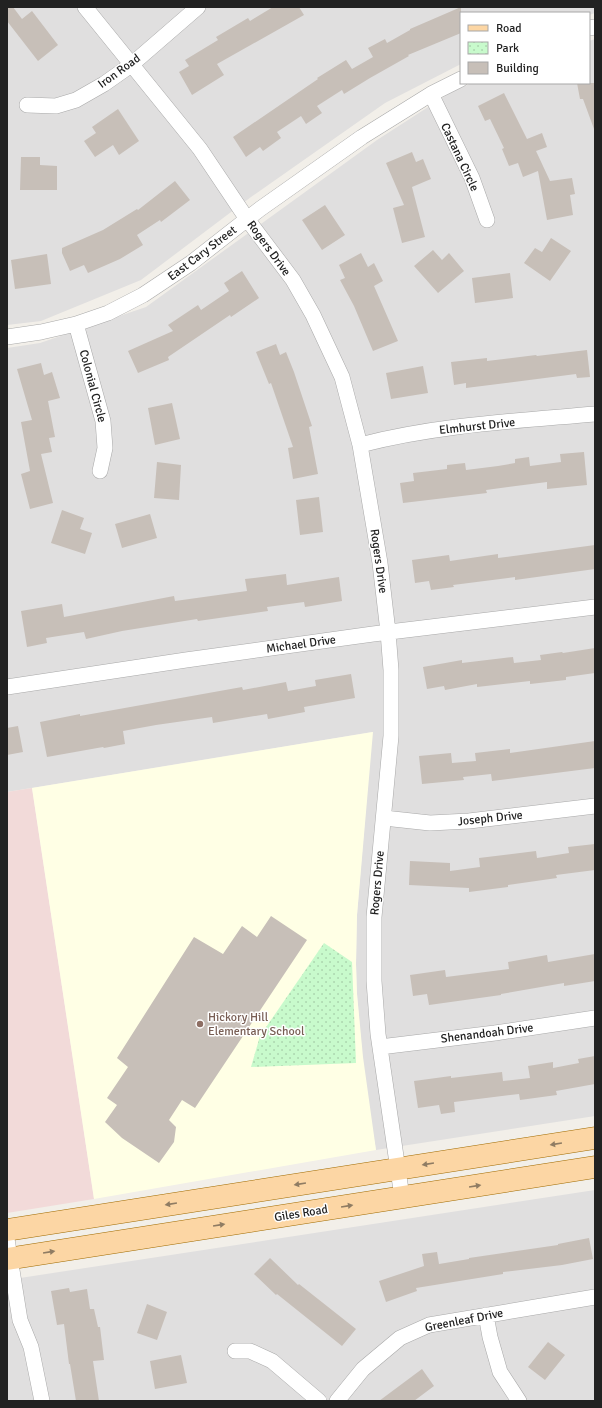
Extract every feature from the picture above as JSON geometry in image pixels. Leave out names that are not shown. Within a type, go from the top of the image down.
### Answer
[{"type":"main road","points":[[7,1230],[595,1138]]},
{"type":"main road","name":"Giles Road","points":[[8,1252],[402,1197],[595,1167]]},
{"type":"street","name":"Rogers Drive","points":[[85,7],[200,149],[248,219],[293,280],[313,315],[342,377],[360,445],[380,563],[391,670],[391,736],[374,917],[374,980],[380,1047],[402,1197]]},
{"type":"street","name":"Iron Road","points":[[28,105],[56,106],[76,100],[104,84],[131,65],[198,7]]},
{"type":"street","name":"East Cary Street","points":[[7,337],[41,332],[76,324],[108,313],[143,295],[191,264],[248,219],[362,137],[431,94],[460,80]]},
{"type":"street","name":"Castana Circle","points":[[431,94],[472,178],[487,220]]},
{"type":"street","name":"Colonial Circle","points":[[76,324],[103,421],[105,448],[100,471]]},
{"type":"street","name":"Elmhurst Drive","points":[[360,445],[383,439],[442,429],[595,414]]},
{"type":"street","name":"Michael Drive","points":[[7,687],[388,632],[595,607]]},
{"type":"street","name":"Joseph Drive","points":[[384,818],[430,822],[469,821],[595,806]]},
{"type":"street","name":"Shenandoah Drive","points":[[380,1047],[495,1033],[595,1018]]},
{"type":"street","points":[[8,1252],[20,1320],[31,1347],[42,1401]]},
{"type":"street","name":"Greenleaf Drive","points":[[337,1401],[363,1369],[400,1338],[429,1325],[595,1297]]},
{"type":"street","points":[[486,1315],[490,1337],[500,1372],[519,1401]]},
{"type":"street","points":[[235,1351],[250,1351],[272,1361],[319,1401]]},
{"type":"shaded area","points":[[7,7],[595,7],[595,13],[590,15],[590,12],[460,12],[460,65],[385,103],[251,197],[141,280],[41,321],[7,325]]},
{"type":"shaded area","points":[[595,39],[595,1116],[376,1150],[365,1089],[356,964],[357,915],[372,732],[7,792],[7,348],[40,343],[146,307],[377,140],[453,91],[470,84],[590,84],[590,41]]},
{"type":"shaded area","points":[[373,732],[357,915],[356,964],[357,994],[363,1057],[376,1150],[94,1199],[32,788]]},
{"type":"shaded area","points":[[32,788],[94,1199],[7,1213],[7,792]]},
{"type":"shaded area","points":[[595,1190],[595,1401],[7,1401],[7,1280]]},
{"type":"green space","points":[[324,943],[352,962],[356,1063],[251,1067],[260,1036]]},
{"type":"building","points":[[7,7],[13,7],[22,19],[32,11],[58,45],[38,61],[7,21]]},
{"type":"building","points":[[273,7],[299,7],[304,15],[217,64],[224,75],[192,95],[179,72],[189,66],[185,60],[218,40],[216,37],[248,18],[250,21]]},
{"type":"building","points":[[461,7],[460,33],[408,55],[409,56],[344,94],[342,90],[317,106],[322,113],[306,124],[301,116],[277,132],[281,138],[263,151],[260,147],[246,157],[233,137],[318,79],[317,78],[346,60],[352,69],[373,57],[368,48],[385,39],[387,43],[410,29]]},
{"type":"building","points":[[595,83],[594,129],[583,99],[580,99],[577,84]]},
{"type":"building","points":[[504,93],[527,139],[542,133],[547,147],[536,151],[550,181],[572,178],[575,194],[570,195],[573,215],[547,220],[538,171],[523,177],[518,163],[509,166],[502,149],[504,148],[490,119],[485,121],[478,106]]},
{"type":"building","points":[[118,109],[139,141],[119,155],[113,145],[95,157],[84,141],[96,133],[92,127]]},
{"type":"building","points":[[412,152],[416,162],[423,159],[431,179],[412,187],[425,237],[402,243],[393,208],[404,205],[386,163]]},
{"type":"building","points":[[21,157],[40,157],[40,165],[57,166],[57,190],[20,190]]},
{"type":"building","points":[[175,181],[190,200],[161,222],[160,220],[137,235],[143,245],[120,259],[88,273],[84,265],[70,271],[62,253],[62,248],[103,230],[137,209],[138,210]]},
{"type":"building","points":[[325,205],[345,235],[322,250],[302,220]]},
{"type":"building","points":[[551,238],[571,251],[550,281],[524,263],[535,248],[542,252]]},
{"type":"building","points":[[433,250],[442,260],[449,253],[464,271],[438,293],[414,266]]},
{"type":"building","points":[[361,253],[368,267],[374,263],[383,281],[374,286],[398,341],[373,351],[354,306],[340,280],[345,278],[339,265]]},
{"type":"building","points":[[47,254],[51,284],[15,289],[11,260]]},
{"type":"building","points":[[242,271],[259,298],[231,317],[230,315],[168,357],[169,360],[138,373],[128,351],[173,331],[168,325],[198,305],[201,310],[229,291],[224,283]]},
{"type":"building","points":[[510,273],[513,298],[475,303],[472,278]]},
{"type":"building","points":[[276,344],[280,355],[286,352],[312,426],[309,427],[318,474],[293,479],[288,448],[293,447],[271,383],[269,384],[256,352]]},
{"type":"building","points":[[587,350],[590,377],[577,378],[576,374],[466,388],[466,383],[454,385],[451,362],[487,358],[487,361]]},
{"type":"building","points":[[41,363],[44,375],[52,372],[60,398],[48,401],[55,437],[49,438],[52,452],[41,454],[53,503],[30,509],[21,474],[30,471],[21,422],[32,420],[17,369]]},
{"type":"building","points":[[423,366],[428,393],[391,399],[386,373]]},
{"type":"building","points":[[172,403],[180,439],[155,445],[148,408]]},
{"type":"building","points":[[584,452],[587,485],[547,489],[547,482],[486,490],[487,493],[403,503],[400,483],[414,481],[413,473],[447,469],[447,465],[465,463],[466,470],[498,466],[515,463],[515,459],[529,457],[530,466],[561,462],[560,454]]},
{"type":"building","points":[[157,462],[181,465],[179,500],[154,498]]},
{"type":"building","points":[[319,497],[323,532],[300,535],[296,500]]},
{"type":"building","points":[[62,510],[84,518],[80,529],[92,533],[85,554],[51,543]]},
{"type":"building","points":[[150,514],[157,538],[122,548],[115,524]]},
{"type":"building","points":[[595,545],[595,569],[515,580],[515,577],[453,585],[454,587],[431,590],[429,581],[415,583],[412,560],[449,555],[450,561],[498,554],[498,558]]},
{"type":"building","points":[[286,574],[287,585],[339,577],[342,601],[305,607],[304,602],[267,607],[268,611],[198,621],[197,619],[122,631],[86,639],[84,632],[46,638],[47,643],[27,647],[21,611],[62,604],[64,617],[174,596],[175,601],[247,591],[245,579]]},
{"type":"building","points":[[595,648],[595,673],[566,677],[566,680],[530,684],[530,681],[477,687],[477,684],[445,690],[444,686],[427,689],[423,667],[462,660],[462,663],[513,657],[514,663],[541,660],[540,655]]},
{"type":"building","points":[[351,674],[355,698],[304,707],[305,712],[268,719],[267,714],[213,723],[212,717],[156,725],[123,731],[125,744],[47,757],[40,722],[242,687],[243,690],[286,682],[288,691],[316,686],[315,680]]},
{"type":"building","points":[[18,726],[23,752],[7,755],[7,728]]},
{"type":"building","points":[[595,741],[595,768],[492,781],[491,774],[463,777],[464,780],[422,784],[419,756],[451,753],[452,763],[476,761],[475,753],[510,749],[510,753]]},
{"type":"building","points":[[595,844],[595,870],[556,875],[557,878],[508,885],[508,887],[469,892],[469,888],[409,885],[410,861],[450,863],[450,871],[480,867],[479,858],[536,851],[537,858],[569,853],[568,847]]},
{"type":"building","points":[[271,916],[307,940],[195,1108],[182,1100],[169,1120],[176,1127],[174,1142],[159,1163],[122,1138],[105,1122],[117,1105],[107,1098],[128,1067],[117,1058],[194,937],[223,954],[242,926],[257,937]]},
{"type":"building","points":[[595,954],[595,981],[564,986],[564,983],[501,995],[429,1005],[427,994],[413,996],[410,975],[445,970],[446,977],[509,969],[508,962],[547,955],[548,962]]},
{"type":"building","points":[[595,1056],[595,1084],[556,1091],[557,1095],[520,1100],[519,1094],[454,1102],[455,1112],[441,1114],[439,1105],[418,1108],[414,1081],[451,1076],[451,1078],[502,1072],[503,1081],[530,1078],[528,1066],[553,1062],[553,1068],[579,1063],[578,1059]]},
{"type":"building","points":[[589,1238],[593,1259],[562,1265],[503,1272],[503,1274],[416,1288],[417,1291],[386,1302],[379,1281],[424,1266],[422,1254],[437,1252],[439,1264],[558,1245]]},
{"type":"building","points":[[270,1258],[298,1285],[299,1284],[356,1329],[342,1346],[277,1294],[276,1295],[254,1274]]},
{"type":"building","points":[[69,1288],[70,1292],[87,1289],[90,1309],[94,1309],[98,1327],[100,1327],[104,1360],[93,1361],[99,1401],[76,1401],[69,1364],[64,1324],[57,1325],[51,1291]]},
{"type":"building","points":[[147,1304],[167,1312],[157,1340],[137,1333]]},
{"type":"building","points":[[548,1342],[565,1355],[545,1380],[528,1367]]},
{"type":"building","points":[[181,1355],[187,1383],[155,1389],[150,1361]]},
{"type":"building","points":[[422,1369],[434,1386],[414,1401],[379,1401]]},
{"type":"place","name":"Hickory Hill Elementary School","points":[[200,1024]]}]
